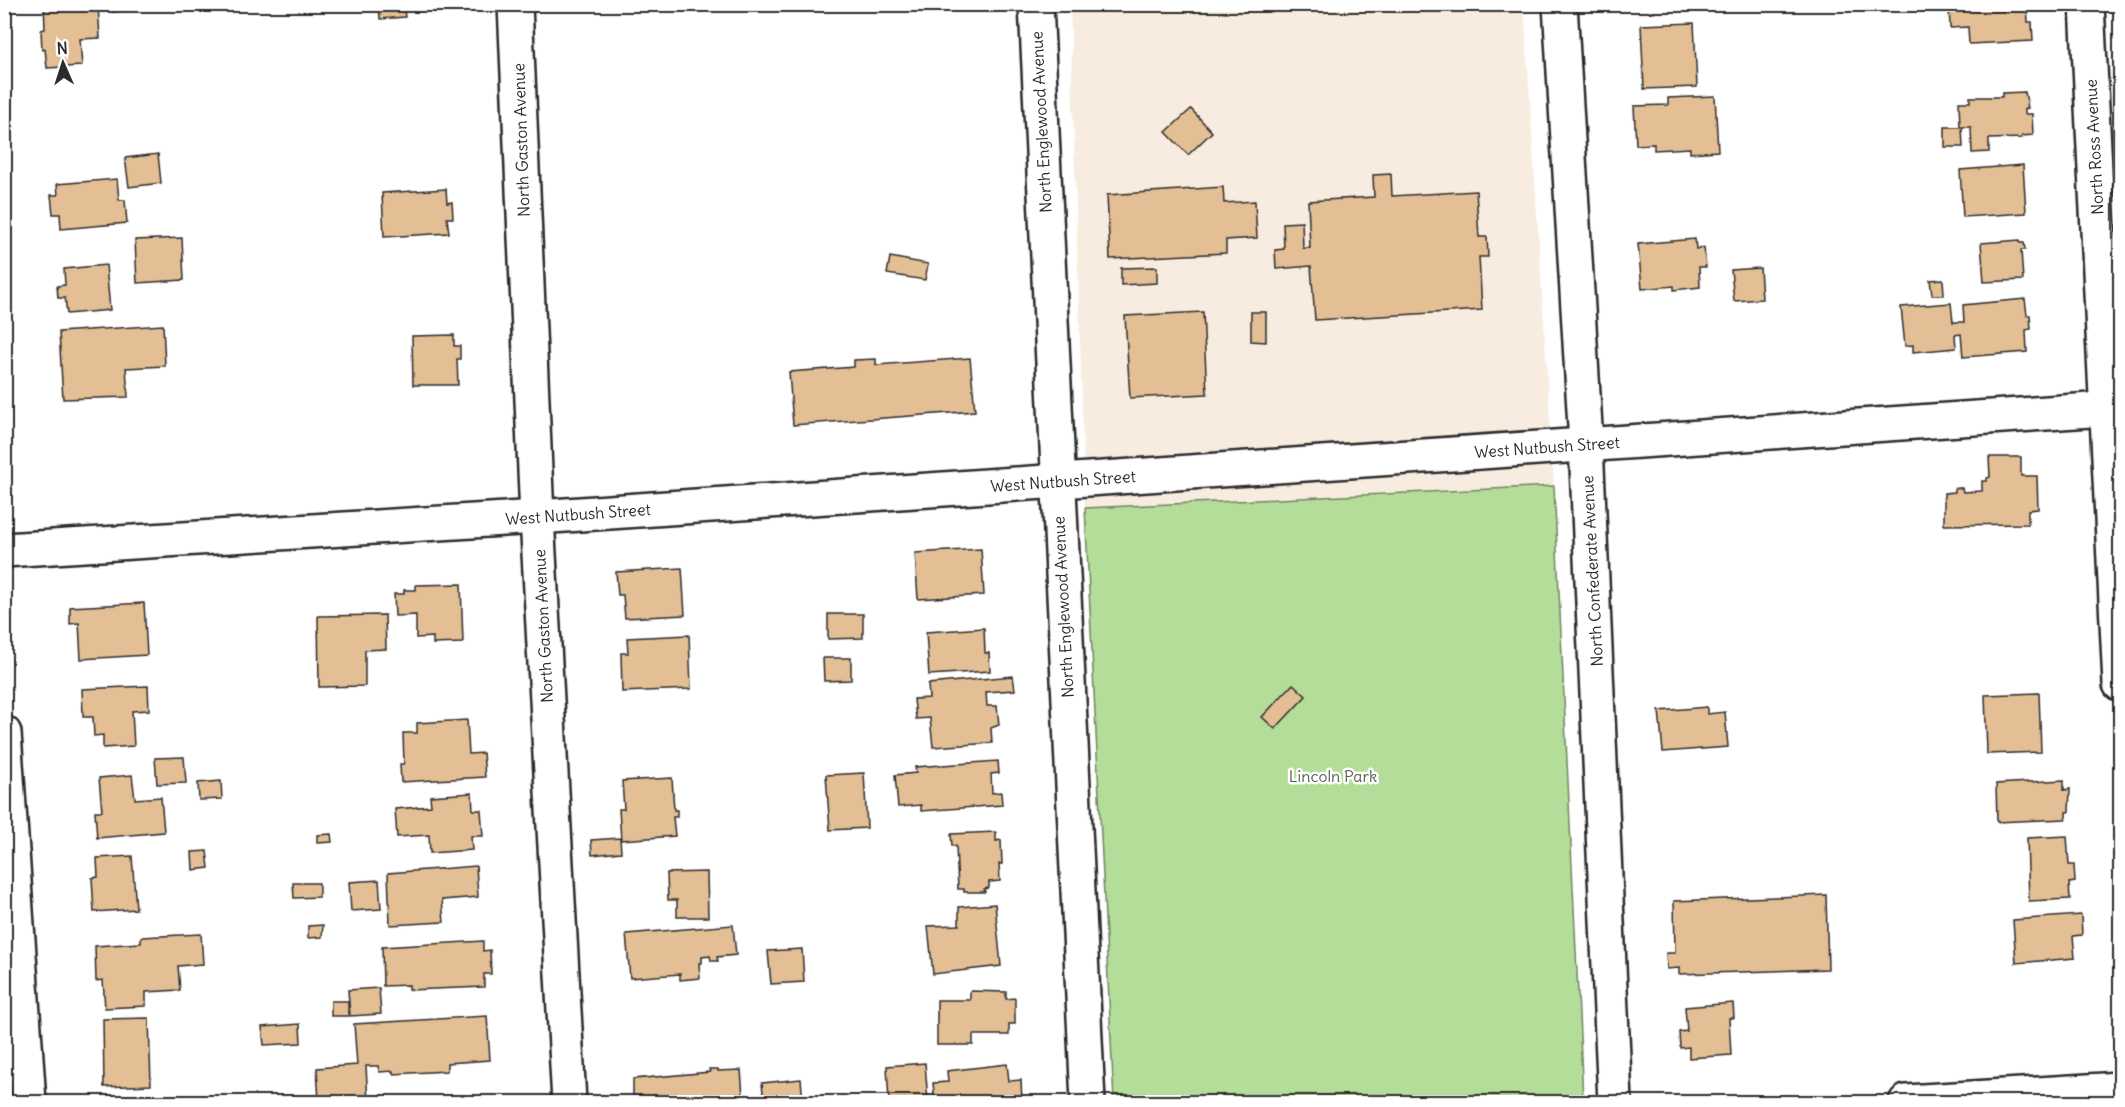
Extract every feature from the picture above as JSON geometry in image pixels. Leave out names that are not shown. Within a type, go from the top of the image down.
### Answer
[{"type":"street","name":"North Gaston Avenue","points":[[515,4],[537,517],[569,1102]]},
{"type":"street","name":"North Englewood Avenue","points":[[1036,4],[1088,1102]]},
{"type":"street","name":"North Confederate Avenue","points":[[1560,4],[1586,444],[1615,1102]]},
{"type":"street","name":"North Ross Avenue","points":[[2086,4],[2114,409],[2121,684]]},
{"type":"street","name":"West Nutbush Street","points":[[4,550],[537,517],[2114,409]]},
{"type":"street","points":[[4,733],[29,1102]]},
{"type":"street","points":[[1906,1102],[2121,1089]]},
{"type":"shaded area","points":[[1070,5],[1524,5],[1554,486],[1085,508]]},
{"type":"green space","name":"Lincoln Park","points":[[1554,486],[1583,1099],[1505,1102],[1114,1102],[1085,508]]},
{"type":"building","points":[[44,4],[77,4],[77,7],[98,5],[100,38],[80,39],[82,66],[47,68],[45,49],[42,50],[41,30],[45,29]]},
{"type":"building","points":[[112,4],[143,4],[144,9],[113,12]]},
{"type":"building","points":[[379,4],[439,4],[440,10],[404,9],[405,17],[380,19]]},
{"type":"building","points":[[2027,4],[2028,22],[2032,22],[2033,41],[1969,44],[1968,27],[1950,28],[1949,6]]},
{"type":"building","points":[[1694,23],[1697,87],[1644,89],[1641,25]]},
{"type":"building","points":[[2025,92],[2028,108],[2025,109],[2025,114],[2032,114],[2033,135],[2022,136],[2022,138],[1989,139],[1989,152],[1972,153],[1971,127],[1962,127],[1963,147],[1945,147],[1945,127],[1960,127],[1959,102],[1970,102],[1970,97],[2002,97],[2002,93]]},
{"type":"building","points":[[1715,96],[1718,151],[1690,153],[1690,148],[1654,150],[1654,144],[1636,145],[1634,106],[1668,105],[1668,98]]},
{"type":"building","points":[[1191,109],[1212,132],[1188,155],[1166,132]]},
{"type":"building","points":[[158,154],[161,183],[129,187],[125,158]]},
{"type":"building","points":[[2023,165],[2026,213],[1963,217],[1960,170]]},
{"type":"building","points":[[1391,174],[1392,196],[1476,191],[1479,237],[1487,237],[1488,257],[1479,257],[1482,310],[1315,320],[1311,266],[1276,269],[1275,250],[1284,249],[1283,223],[1302,222],[1303,248],[1310,248],[1308,201],[1374,197],[1373,175]]},
{"type":"building","points":[[117,179],[119,200],[125,200],[127,223],[61,229],[60,214],[53,214],[51,195],[58,195],[57,184]]},
{"type":"building","points":[[1223,187],[1224,203],[1255,201],[1257,238],[1226,240],[1226,253],[1110,259],[1107,195]]},
{"type":"building","points":[[446,189],[447,203],[452,202],[453,218],[447,218],[449,233],[384,237],[382,193]]},
{"type":"building","points":[[182,238],[184,280],[137,283],[135,240]]},
{"type":"building","points":[[1695,239],[1696,249],[1704,248],[1706,267],[1699,267],[1700,287],[1674,290],[1674,286],[1642,289],[1638,244]]},
{"type":"building","points":[[2020,240],[2020,243],[2024,243],[2025,250],[2021,250],[2023,280],[1984,282],[1981,243]]},
{"type":"building","points":[[890,257],[928,264],[925,280],[887,274]]},
{"type":"building","points":[[106,265],[110,310],[67,314],[65,298],[58,298],[57,286],[65,285],[64,269]]},
{"type":"building","points":[[1157,267],[1157,283],[1121,285],[1121,268]]},
{"type":"building","points":[[1760,268],[1762,299],[1734,301],[1731,270]]},
{"type":"building","points":[[1943,279],[1944,295],[1932,295],[1930,280]]},
{"type":"building","points":[[2025,299],[2031,329],[2026,330],[2027,352],[1963,357],[1961,334],[1955,335],[1956,348],[1913,352],[1913,345],[1905,346],[1901,307],[1951,303],[1953,322],[1964,322],[1963,305]]},
{"type":"building","points":[[1203,312],[1207,394],[1130,398],[1125,316]]},
{"type":"building","points":[[1251,312],[1266,312],[1266,342],[1251,341]]},
{"type":"building","points":[[163,325],[165,366],[126,368],[128,397],[63,399],[59,332]]},
{"type":"building","points":[[454,335],[454,346],[460,346],[460,359],[457,359],[458,385],[413,385],[412,336]]},
{"type":"building","points":[[970,358],[975,411],[793,425],[789,372],[854,367],[854,360],[876,359],[876,365]]},
{"type":"building","points":[[1989,457],[2021,457],[2021,476],[2037,476],[2038,509],[2028,510],[2028,524],[1944,525],[1944,493],[1955,492],[1955,488],[1962,488],[1963,492],[1982,491],[1982,481],[1987,481],[1990,477]]},
{"type":"building","points":[[981,549],[984,595],[918,599],[915,553]]},
{"type":"building","points":[[682,568],[685,615],[625,618],[623,595],[618,595],[616,572]]},
{"type":"building","points":[[461,584],[463,643],[433,644],[433,637],[416,638],[416,615],[395,616],[394,594],[404,594],[404,590],[416,590],[416,585]]},
{"type":"building","points":[[144,603],[147,655],[81,659],[79,623],[70,624],[70,607]]},
{"type":"building","points":[[828,614],[863,614],[863,638],[828,639]]},
{"type":"building","points":[[385,615],[386,649],[365,650],[365,686],[319,687],[318,616]]},
{"type":"building","points":[[984,628],[985,653],[989,653],[990,671],[929,675],[926,632]]},
{"type":"building","points":[[689,635],[691,689],[622,692],[621,653],[628,653],[627,638]]},
{"type":"building","points":[[823,658],[851,658],[851,680],[824,681]]},
{"type":"building","points":[[1013,676],[1015,690],[986,692],[987,706],[997,706],[999,725],[991,728],[992,743],[933,747],[930,718],[916,719],[914,699],[929,698],[928,684]]},
{"type":"building","points":[[1293,684],[1306,696],[1275,729],[1262,717]]},
{"type":"building","points":[[148,686],[149,710],[132,711],[134,746],[103,748],[103,735],[94,736],[93,717],[83,717],[82,689]]},
{"type":"building","points":[[2039,693],[2041,752],[1987,754],[1985,695]]},
{"type":"building","points":[[1707,707],[1707,714],[1725,712],[1728,747],[1663,752],[1659,711]]},
{"type":"building","points":[[467,720],[469,754],[483,753],[485,777],[401,782],[400,764],[404,764],[403,733],[417,733],[417,723]]},
{"type":"building","points":[[184,757],[186,783],[157,784],[155,758]]},
{"type":"building","points":[[998,761],[999,773],[991,774],[992,793],[1001,792],[1002,805],[921,811],[921,805],[898,807],[895,775],[916,773],[915,767]]},
{"type":"building","points":[[864,773],[867,828],[830,830],[826,775]]},
{"type":"building","points":[[132,775],[135,799],[161,797],[164,832],[97,838],[95,811],[102,811],[99,778]]},
{"type":"building","points":[[672,778],[674,810],[677,810],[677,817],[673,817],[675,836],[621,840],[619,809],[624,809],[622,781]]},
{"type":"building","points":[[2064,780],[2064,790],[2070,789],[2069,812],[2066,812],[2066,819],[1997,822],[1996,784]]},
{"type":"building","points":[[221,781],[222,799],[199,800],[198,783]]},
{"type":"building","points":[[472,793],[473,810],[481,810],[483,836],[471,836],[472,850],[430,853],[429,835],[397,837],[395,809],[431,806],[430,796]]},
{"type":"building","points":[[996,832],[996,841],[1001,840],[1000,881],[989,882],[989,888],[984,889],[985,892],[964,892],[964,889],[958,889],[956,846],[952,846],[951,834]]},
{"type":"building","points":[[331,834],[332,842],[317,843],[317,835]]},
{"type":"building","points":[[2067,836],[2069,865],[2074,865],[2075,882],[2069,883],[2070,899],[2029,901],[2027,838]]},
{"type":"building","points":[[620,838],[621,852],[592,855],[591,840]]},
{"type":"building","points":[[207,851],[209,868],[193,870],[192,852]]},
{"type":"building","points":[[132,856],[136,909],[94,912],[92,878],[98,877],[97,858]]},
{"type":"building","points":[[476,866],[478,897],[442,900],[444,922],[390,925],[388,873]]},
{"type":"building","points":[[707,872],[708,917],[677,917],[677,900],[668,900],[667,873]]},
{"type":"building","points":[[379,880],[381,909],[351,911],[349,882]]},
{"type":"building","points":[[293,883],[319,883],[319,897],[294,898]]},
{"type":"building","points":[[1826,895],[1828,969],[1679,974],[1679,968],[1667,969],[1666,953],[1675,953],[1674,901]]},
{"type":"building","points":[[995,904],[1001,966],[933,974],[928,926],[959,925],[959,907]]},
{"type":"building","points":[[2081,915],[2082,935],[2073,936],[2075,958],[2016,963],[2013,920]]},
{"type":"building","points":[[323,925],[322,937],[308,938],[308,926]]},
{"type":"building","points":[[733,925],[736,955],[717,957],[718,961],[711,961],[710,956],[702,957],[702,963],[699,963],[700,978],[680,980],[680,974],[630,978],[626,934]]},
{"type":"building","points":[[201,934],[203,964],[178,966],[180,990],[146,992],[146,1006],[105,1008],[103,980],[96,981],[95,946],[141,943],[141,937]]},
{"type":"building","points":[[483,941],[483,951],[490,950],[491,974],[484,974],[484,987],[409,990],[409,985],[383,986],[382,947]]},
{"type":"building","points":[[802,949],[804,982],[771,984],[768,951]]},
{"type":"building","points":[[379,988],[381,1014],[350,1016],[348,990]]},
{"type":"building","points":[[970,991],[1006,992],[1006,999],[1015,998],[1015,1024],[1009,1024],[1009,1035],[973,1035],[973,1045],[937,1045],[937,1000],[970,1000]]},
{"type":"building","points":[[331,1001],[348,1001],[348,1016],[331,1016]]},
{"type":"building","points":[[1733,1003],[1734,1018],[1729,1018],[1731,1055],[1689,1058],[1689,1047],[1680,1048],[1679,1032],[1687,1031],[1685,1007]]},
{"type":"building","points":[[487,1016],[490,1060],[447,1063],[447,1071],[393,1074],[393,1071],[379,1072],[378,1066],[366,1066],[368,1102],[319,1102],[317,1068],[357,1065],[354,1024]]},
{"type":"building","points":[[149,1018],[151,1085],[104,1087],[103,1019]]},
{"type":"building","points":[[300,1024],[301,1043],[264,1045],[262,1027]]},
{"type":"building","points":[[925,1063],[928,1102],[889,1102],[887,1066]]},
{"type":"building","points":[[1007,1064],[1009,1081],[1021,1080],[1022,1102],[935,1102],[933,1083],[948,1082],[947,1071]]},
{"type":"building","points":[[709,1069],[741,1070],[743,1096],[715,1099],[715,1102],[633,1102],[633,1079],[710,1072]]},
{"type":"building","points":[[801,1079],[803,1102],[764,1102],[762,1083]]}]
